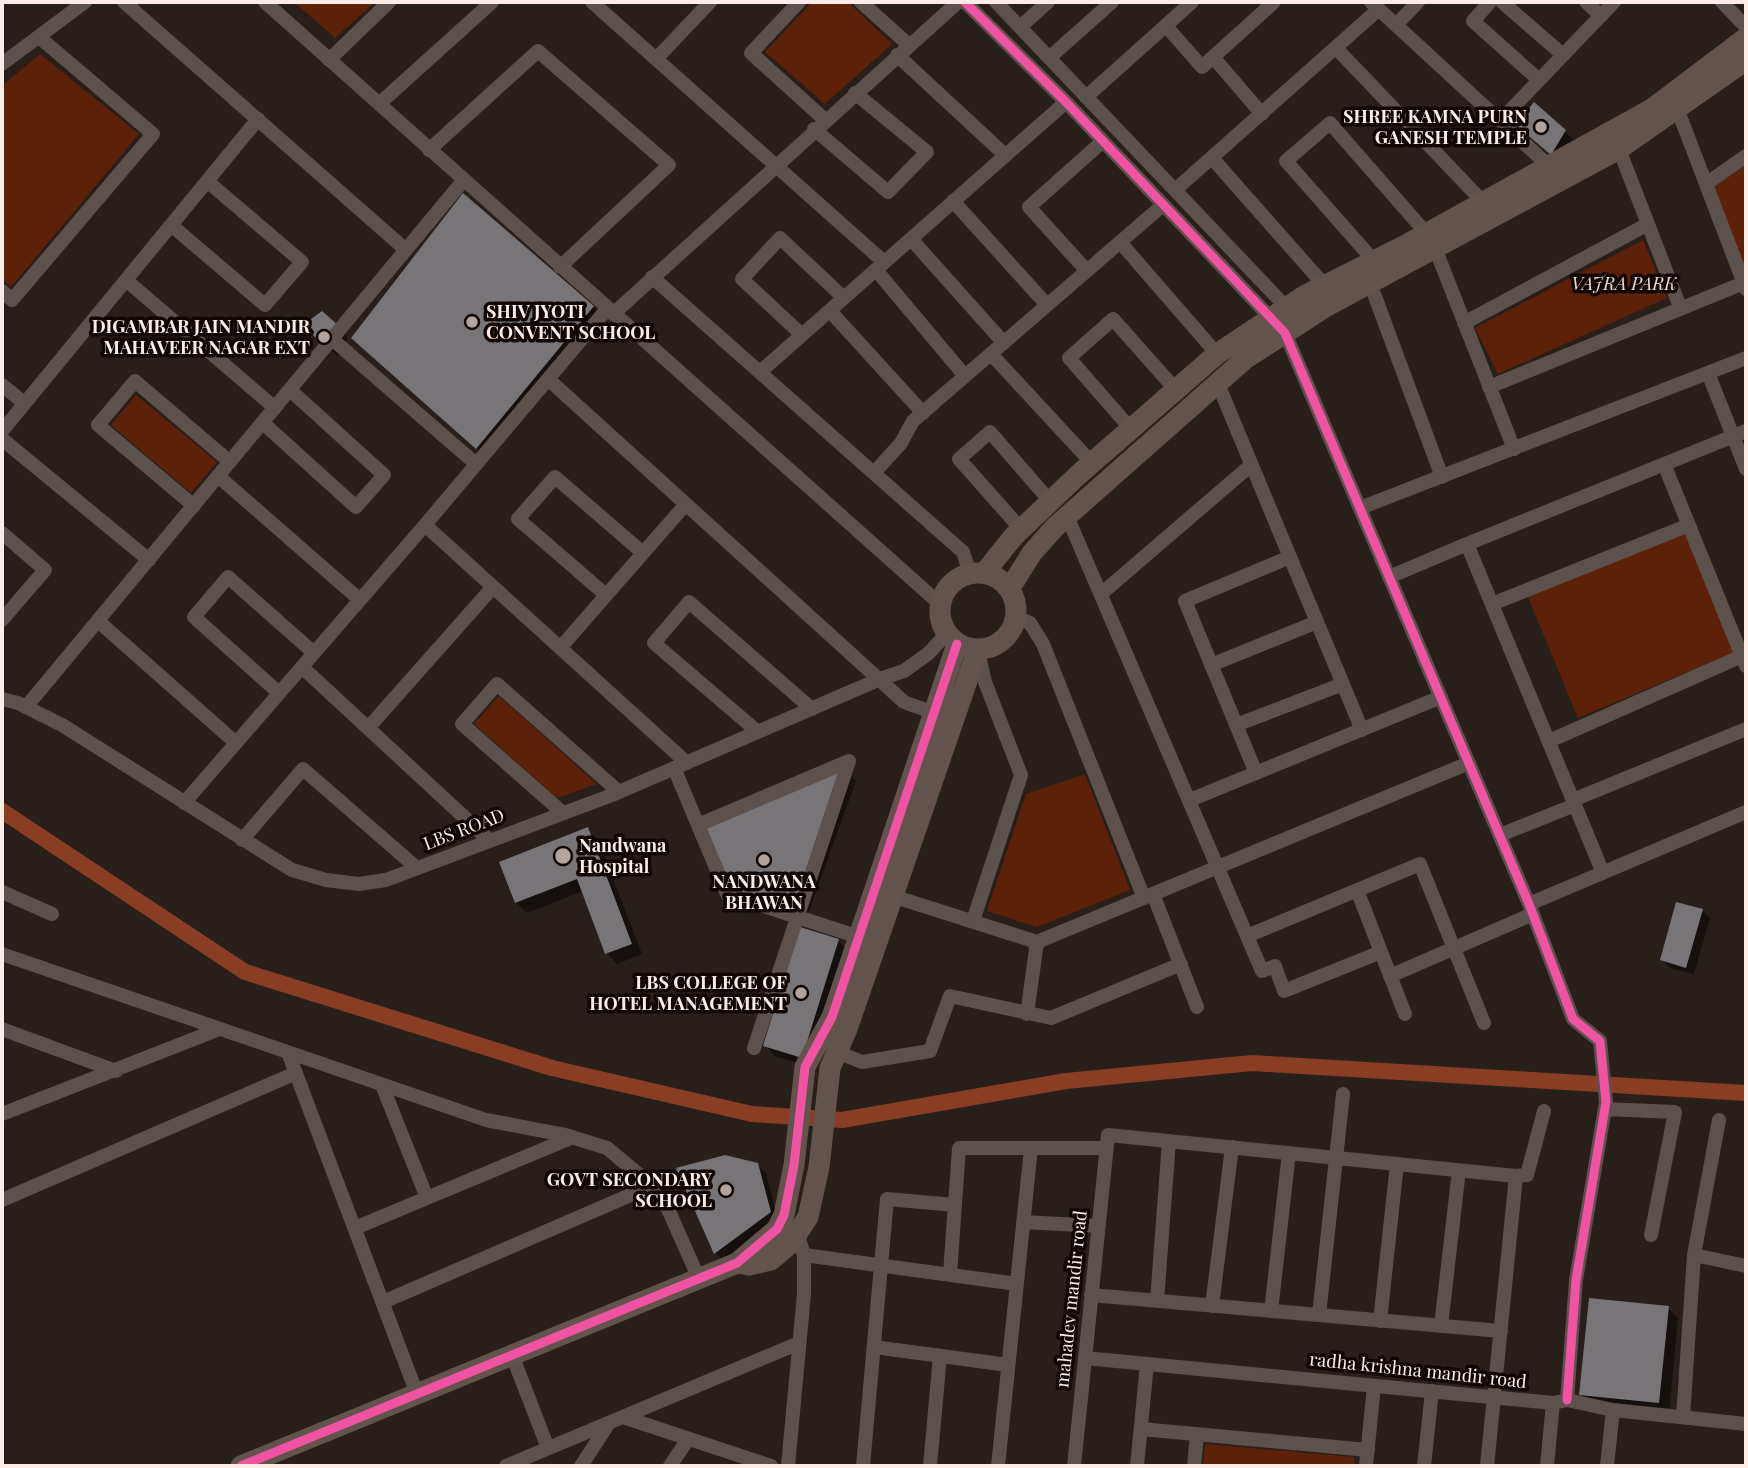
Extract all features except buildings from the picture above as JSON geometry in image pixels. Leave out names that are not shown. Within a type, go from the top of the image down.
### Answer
[{"type":"street","points":[[2,64],[85,2]]},
{"type":"street","points":[[124,2],[407,250]]},
{"type":"street","points":[[265,2],[940,604]]},
{"type":"street","points":[[329,60],[389,2]]},
{"type":"street","points":[[379,104],[492,2]]},
{"type":"street","points":[[592,2],[880,266],[965,376]]},
{"type":"street","points":[[656,59],[710,2]]},
{"type":"street","points":[[799,2],[751,53],[888,192],[927,152],[855,93]]},
{"type":"street","points":[[860,2],[909,45]]},
{"type":"street","points":[[184,803],[548,379],[610,311],[652,277],[819,124],[958,2]]},
{"type":"street","points":[[965,2],[1066,102],[1163,205],[1281,320]]},
{"type":"street","points":[[996,2],[1175,190],[1281,320],[1531,909],[1573,1019],[1600,1041],[1606,1106],[1576,1280],[1560,1402],[1547,1466]]},
{"type":"street","points":[[1020,27],[1048,2]]},
{"type":"street","points":[[1049,58],[1112,2]]},
{"type":"street","points":[[1086,97],[1192,2]]},
{"type":"street","points":[[1166,26],[1202,67],[1274,2]]},
{"type":"street","points":[[1396,25],[1418,2]]},
{"type":"street","points":[[1490,2],[1473,21],[1539,80]]},
{"type":"street","points":[[1502,2],[1563,55]]},
{"type":"street","points":[[1586,2],[1601,16]]},
{"type":"street","points":[[1500,121],[1614,2]]},
{"type":"street","points":[[1722,2],[1746,27]]},
{"type":"street","points":[[1175,190],[1336,48],[1375,5],[1550,167]]},
{"type":"street","points":[[2,291],[12,300],[153,134],[39,37]]},
{"type":"street","points":[[977,573],[1050,501],[1217,354],[1281,320],[1370,283],[1484,203],[1652,109],[1746,38]]},
{"type":"street","points":[[1336,48],[1484,203]]},
{"type":"street","points":[[429,150],[538,51],[669,165],[560,267]]},
{"type":"street","points":[[897,55],[1005,155]]},
{"type":"street","points":[[1213,58],[1262,114]]},
{"type":"street","points":[[1010,588],[1032,553],[1067,516],[1245,359],[1281,320],[1325,286],[1374,261],[1431,241],[1619,149],[1746,60]]},
{"type":"street","points":[[760,372],[1066,102]]},
{"type":"street","points":[[1489,387],[1680,307],[1745,285],[1677,108]]},
{"type":"street","points":[[2,431],[258,119]]},
{"type":"street","points":[[1374,261],[1286,161],[1330,123],[1431,241],[1514,449]]},
{"type":"street","points":[[1087,271],[1030,207],[1103,141]]},
{"type":"street","points":[[1619,149],[1680,307]]},
{"type":"street","points":[[1706,184],[1746,156]]},
{"type":"street","points":[[1212,158],[1325,286]]},
{"type":"street","points":[[171,225],[265,305],[302,262],[207,181]]},
{"type":"street","points":[[26,707],[463,181]]},
{"type":"street","points":[[953,201],[1047,306]]},
{"type":"street","points":[[874,473],[901,443],[913,421],[1163,205]]},
{"type":"street","points":[[1464,323],[1648,224]]},
{"type":"street","points":[[802,335],[742,279],[780,238],[844,298]]},
{"type":"street","points":[[911,239],[1004,343]]},
{"type":"street","points":[[1120,242],[1217,354]]},
{"type":"street","points":[[652,277],[963,552],[977,573]]},
{"type":"street","points":[[126,280],[275,408]]},
{"type":"street","points":[[1370,283],[1442,477]]},
{"type":"street","points":[[830,311],[923,413]]},
{"type":"street","points":[[1131,429],[1069,358],[1114,319],[1176,390]]},
{"type":"street","points":[[332,339],[476,464]]},
{"type":"street","points":[[991,354],[1092,463]]},
{"type":"street","points":[[1360,508],[1746,358]]},
{"type":"street","points":[[1708,373],[1740,433],[1746,469]]},
{"type":"street","points":[[548,379],[904,702],[934,713]]},
{"type":"street","points":[[194,506],[98,425],[135,381],[230,462]]},
{"type":"street","points":[[1217,384],[1362,730]]},
{"type":"street","points":[[2,385],[24,403]]},
{"type":"street","points":[[263,423],[356,507],[384,475],[290,390]]},
{"type":"street","points":[[1021,529],[959,459],[990,432],[1050,501]]},
{"type":"street","points":[[1389,577],[1740,433]]},
{"type":"street","points":[[2,439],[149,560]]},
{"type":"street","points":[[1549,741],[1744,661],[1664,464]]},
{"type":"street","points":[[1101,594],[1251,465]]},
{"type":"street","points":[[218,476],[360,600]]},
{"type":"street","points":[[606,595],[518,519],[555,477],[643,553]]},
{"type":"street","points":[[560,648],[686,504]]},
{"type":"street","points":[[1067,516],[1262,971],[1275,966],[1284,992],[1381,952]]},
{"type":"street","points":[[425,525],[560,648],[680,766],[698,825],[727,894],[859,937]]},
{"type":"street","points":[[1492,604],[1689,525]]},
{"type":"street","points":[[2,533],[44,570],[4,612]]},
{"type":"street","points":[[1467,544],[1603,873]]},
{"type":"street","points":[[1256,773],[1185,601],[1290,557]]},
{"type":"street","points":[[961,642],[1001,643],[1011,632],[1016,617],[1016,602],[1010,588],[999,578],[977,573],[956,579],[946,590],[940,604],[940,619],[961,642],[985,682],[1021,775],[973,921]]},
{"type":"street","points":[[279,693],[194,617],[228,577],[314,653]]},
{"type":"street","points":[[368,728],[494,587]]},
{"type":"street","points":[[758,732],[654,642],[689,602],[812,709]]},
{"type":"street","points":[[1016,617],[1030,623],[1043,645],[1149,896],[1181,964],[1197,1007]]},
{"type":"street","points":[[98,621],[236,743]]},
{"type":"street","points":[[1211,664],[1317,622]]},
{"type":"street","points":[[241,1466],[737,1263],[777,1229],[784,1215],[794,1165],[805,1067],[832,1017],[859,937],[883,893],[934,713],[961,642]]},
{"type":"street","points":[[737,1263],[749,1265],[771,1260],[791,1243],[808,1217],[819,1167],[833,1060],[961,642]]},
{"type":"street","name":"LBS ROAD","points":[[2,699],[26,707],[62,725],[292,870],[326,880],[359,884],[386,880],[619,792],[904,671],[929,653],[961,642]]},
{"type":"street","points":[[302,667],[490,841]]},
{"type":"street","points":[[563,813],[462,724],[497,684],[619,792]]},
{"type":"street","points":[[1236,725],[1343,684]]},
{"type":"street","points":[[1190,800],[1441,698]]},
{"type":"street","points":[[1500,835],[1746,729]]},
{"type":"street","points":[[698,825],[849,761],[795,916],[754,1048]]},
{"type":"street","points":[[883,893],[1037,942],[1469,763]]},
{"type":"street","points":[[242,840],[303,769],[417,868]]},
{"type":"street","points":[[1390,976],[1603,873],[1746,812]]},
{"type":"street","points":[[1247,936],[1420,864],[1485,1023]]},
{"type":"street","points":[[1357,890],[1405,1014]]},
{"type":"street","points":[[2,892],[52,914]]},
{"type":"street","points":[[1027,1014],[1037,942]]},
{"type":"street","points":[[2,954],[289,1055],[486,1120],[573,1137],[607,1148],[649,1186],[668,1209],[699,1279]]},
{"type":"street","points":[[833,1060],[862,1062],[930,1051],[950,996],[1051,1018],[1181,964]]},
{"type":"street","points":[[2,1029],[116,1071]]},
{"type":"street","points":[[2,1114],[217,1030]]},
{"type":"street","points":[[289,1055],[417,1394]]},
{"type":"street","points":[[2,1200],[296,1073]]},
{"type":"street","points":[[382,1085],[427,1198]]},
{"type":"street","points":[[1319,1315],[1343,1094]]},
{"type":"street","points":[[1606,1106],[1675,1112],[1651,1235]]},
{"type":"street","points":[[950,1274],[959,1148],[1031,1148],[1107,1142],[1169,1141],[1516,1176],[1527,1175],[1544,1111]]},
{"type":"street","points":[[1684,1417],[1694,1255],[1718,1120]]},
{"type":"street","points":[[355,1228],[573,1137]]},
{"type":"street","points":[[1157,1301],[1169,1141]]},
{"type":"street","name":"mahadev mandir road","points":[[1074,1466],[1107,1142]]},
{"type":"street","points":[[1212,1306],[1232,1147]]},
{"type":"street","points":[[998,1466],[1031,1148]]},
{"type":"street","points":[[1271,1311],[1289,1153]]},
{"type":"street","points":[[1380,1321],[1396,1164]]},
{"type":"street","points":[[1441,1326],[1459,1170]]},
{"type":"street","points":[[1487,1466],[1516,1176]]},
{"type":"street","points":[[383,1302],[649,1186]]},
{"type":"street","points":[[863,1466],[887,1199],[955,1205]]},
{"type":"street","points":[[784,1215],[798,1231],[804,1255],[788,1466]]},
{"type":"street","points":[[1023,1222],[1099,1226]]},
{"type":"street","points":[[804,1255],[1017,1284]]},
{"type":"street","points":[[1694,1255],[1746,1266]]},
{"type":"street","points":[[1091,1295],[1501,1331]]},
{"type":"street","points":[[506,1466],[799,1343]]},
{"type":"street","points":[[874,1347],[1008,1365]]},
{"type":"street","points":[[512,1355],[548,1448]]},
{"type":"street","points":[[930,1466],[940,1356]]},
{"type":"street","name":"radha krishna mandir road","points":[[1085,1358],[1494,1398],[1560,1402],[1746,1424]]},
{"type":"street","points":[[1137,1466],[1147,1364]]},
{"type":"street","points":[[1366,1466],[1374,1386]]},
{"type":"street","points":[[1424,1466],[1432,1391]]},
{"type":"street","points":[[1607,1466],[1613,1410]]},
{"type":"street","points":[[617,1420],[688,1439],[771,1466]]},
{"type":"street","points":[[581,1466],[617,1420]]},
{"type":"street","points":[[1140,1429],[1368,1450]]},
{"type":"street","points":[[1194,1466],[1196,1434]]},
{"type":"street","points":[[670,1466],[688,1439]]},
{"type":"green space","points":[[294,2],[375,2],[335,38]]},
{"type":"green space","points":[[812,2],[848,2],[892,44],[825,104],[765,52]]},
{"type":"green space","points":[[40,54],[139,134],[11,287],[2,279],[2,86]]},
{"type":"green space","points":[[1746,165],[1746,272],[1713,188]]},
{"type":"green space","name":"VAJRA PARK","points":[[1643,240],[1667,298],[1498,374],[1475,328]]},
{"type":"green space","points":[[136,395],[217,462],[191,493],[111,425]]},
{"type":"green space","points":[[1684,532],[1734,652],[1578,718],[1528,597]]},
{"type":"green space","points":[[499,696],[597,784],[557,798],[474,724]]},
{"type":"green space","points":[[1085,774],[1130,890],[1037,927],[987,911],[1026,794]]},
{"type":"green space","points":[[1205,1444],[1354,1457],[1354,1466],[1203,1466]]},
{"type":"waterway","points":[[2,811],[245,972],[552,1068],[752,1114],[842,1120],[1066,1081],[1252,1063],[1746,1093]]},
{"type":"cycle path","points":[[965,2],[1066,102],[1285,333],[1529,904],[1573,1019],[1600,1041],[1606,1102],[1576,1280],[1567,1400]]},
{"type":"cycle path","points":[[241,1466],[737,1263],[777,1229],[784,1215],[794,1165],[805,1067],[832,1017],[957,644]]},
{"type":"place","name":"SHREE KAMNA PURN GANESH TEMPLE","points":[[1541,127]]},
{"type":"place","name":"SHIV JYOTI CONVENT SCHOOL","points":[[472,322]]},
{"type":"place","name":"DIGAMBAR JAIN MANDIR MAHAVEER NAGAR EXT","points":[[324,337]]},
{"type":"place","name":"Nandwana Hospital","points":[[563,856]]},
{"type":"place","name":"NANDWANA BHAWAN","points":[[764,860]]},
{"type":"place","name":"LBS COLLEGE OF HOTEL MANAGEMENT","points":[[801,993]]},
{"type":"place","name":"GOVT SECONDARY SCHOOL","points":[[726,1190]]}]
